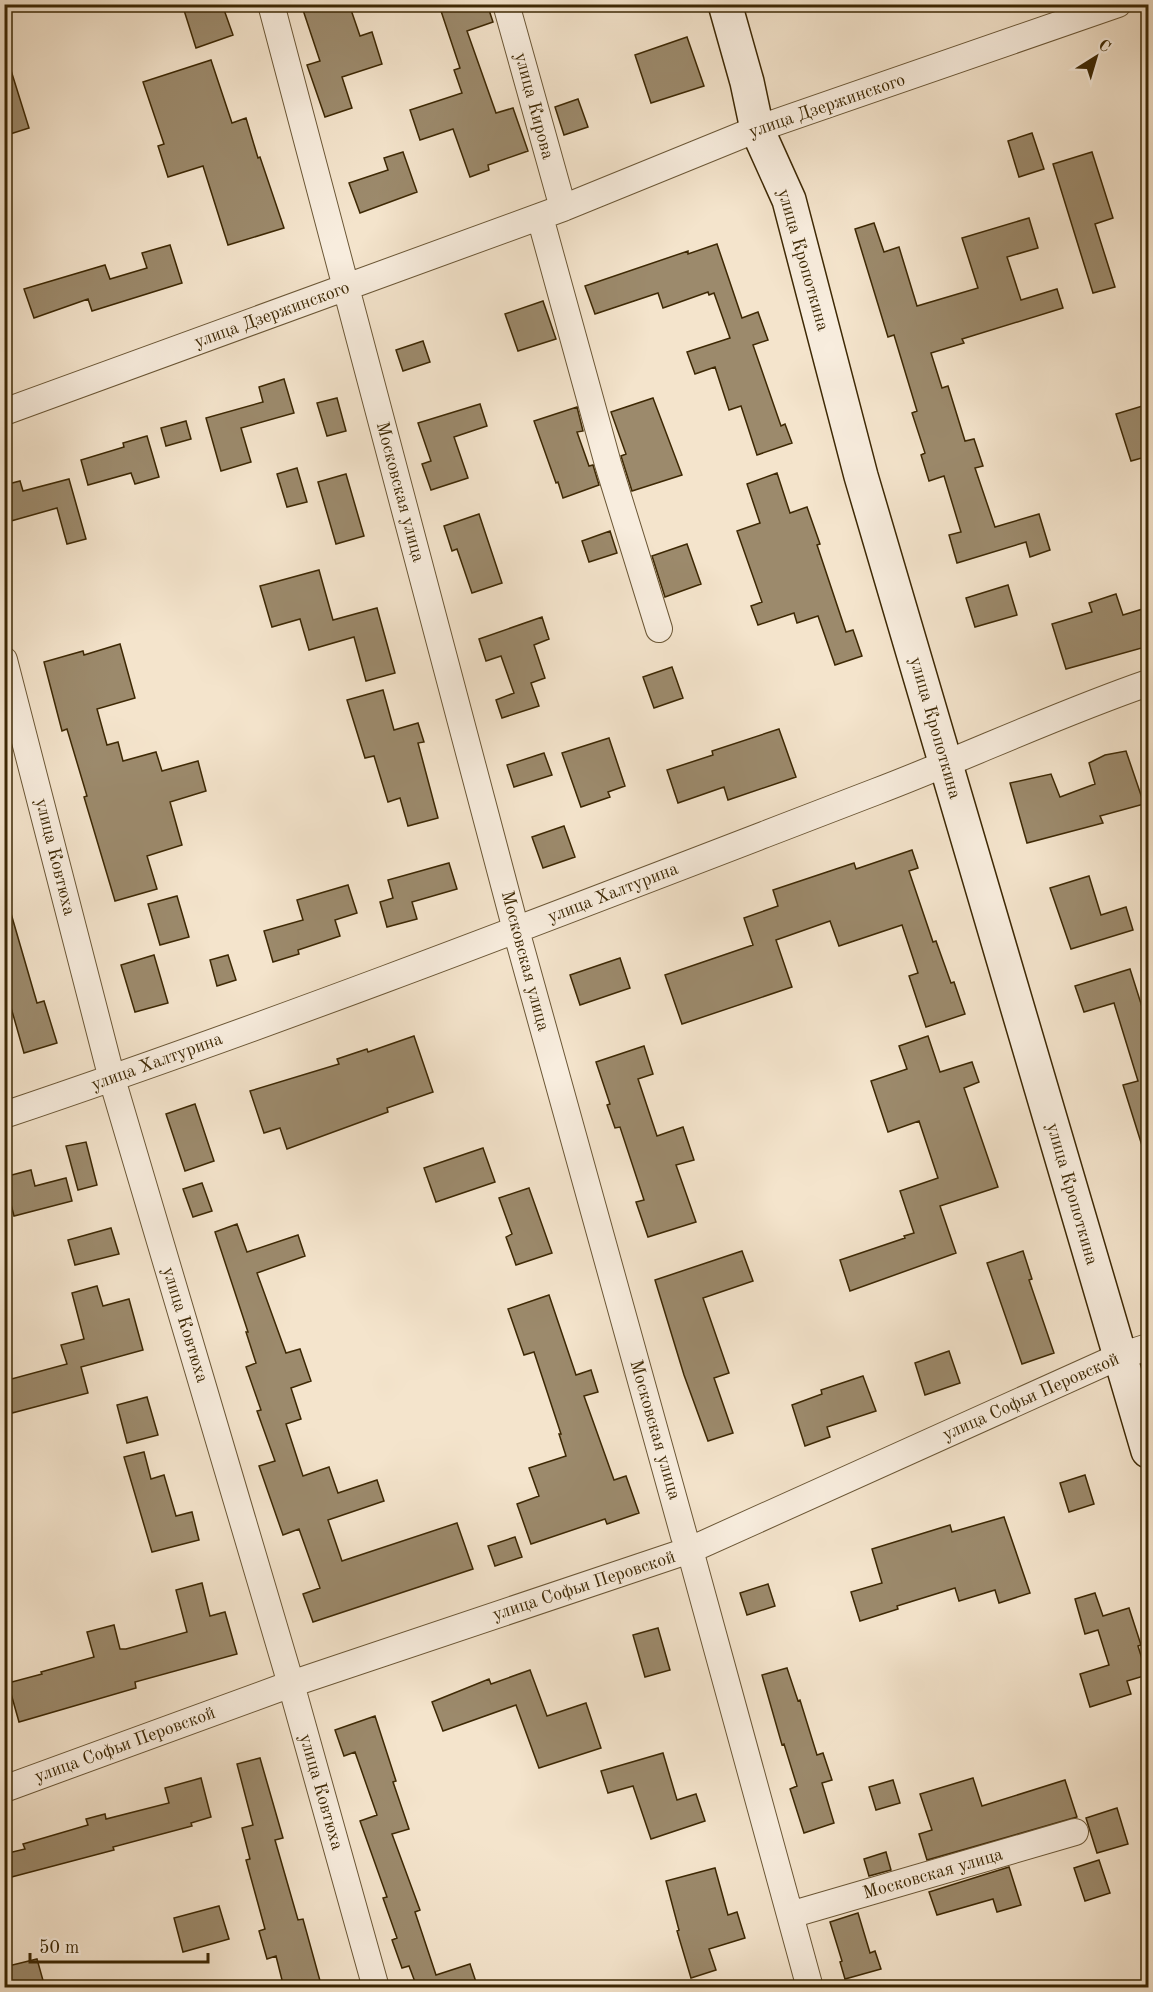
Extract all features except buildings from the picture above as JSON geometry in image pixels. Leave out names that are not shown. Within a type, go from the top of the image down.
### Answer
[{"type":"main road","name":"улица Кропоткина","points":[[725,4],[747,82],[757,129],[789,200],[861,476],[946,765],[1134,1352],[1149,1451]]},
{"type":"street","name":"Московская улица","points":[[271,4],[516,930],[810,1988]]},
{"type":"street","name":"улица Кирова","points":[[506,4],[551,212]]},
{"type":"street","name":"улица Дзержинского","points":[[4,412],[551,212],[757,129],[1118,4]]},
{"type":"street","points":[[551,212],[608,464],[659,629]]},
{"type":"street","name":"улица Ковтюха","points":[[4,660],[112,1079],[291,1683],[376,1988]]},
{"type":"street","name":"улица Халтурина","points":[[4,1115],[112,1079],[516,930],[946,765],[1094,701],[1149,683]]},
{"type":"street","name":"улица Софьи Перовской","points":[[4,1789],[291,1683],[690,1550],[1134,1352]]},
{"type":"street","name":"Московская улица","points":[[790,1915],[1075,1832]]}]
